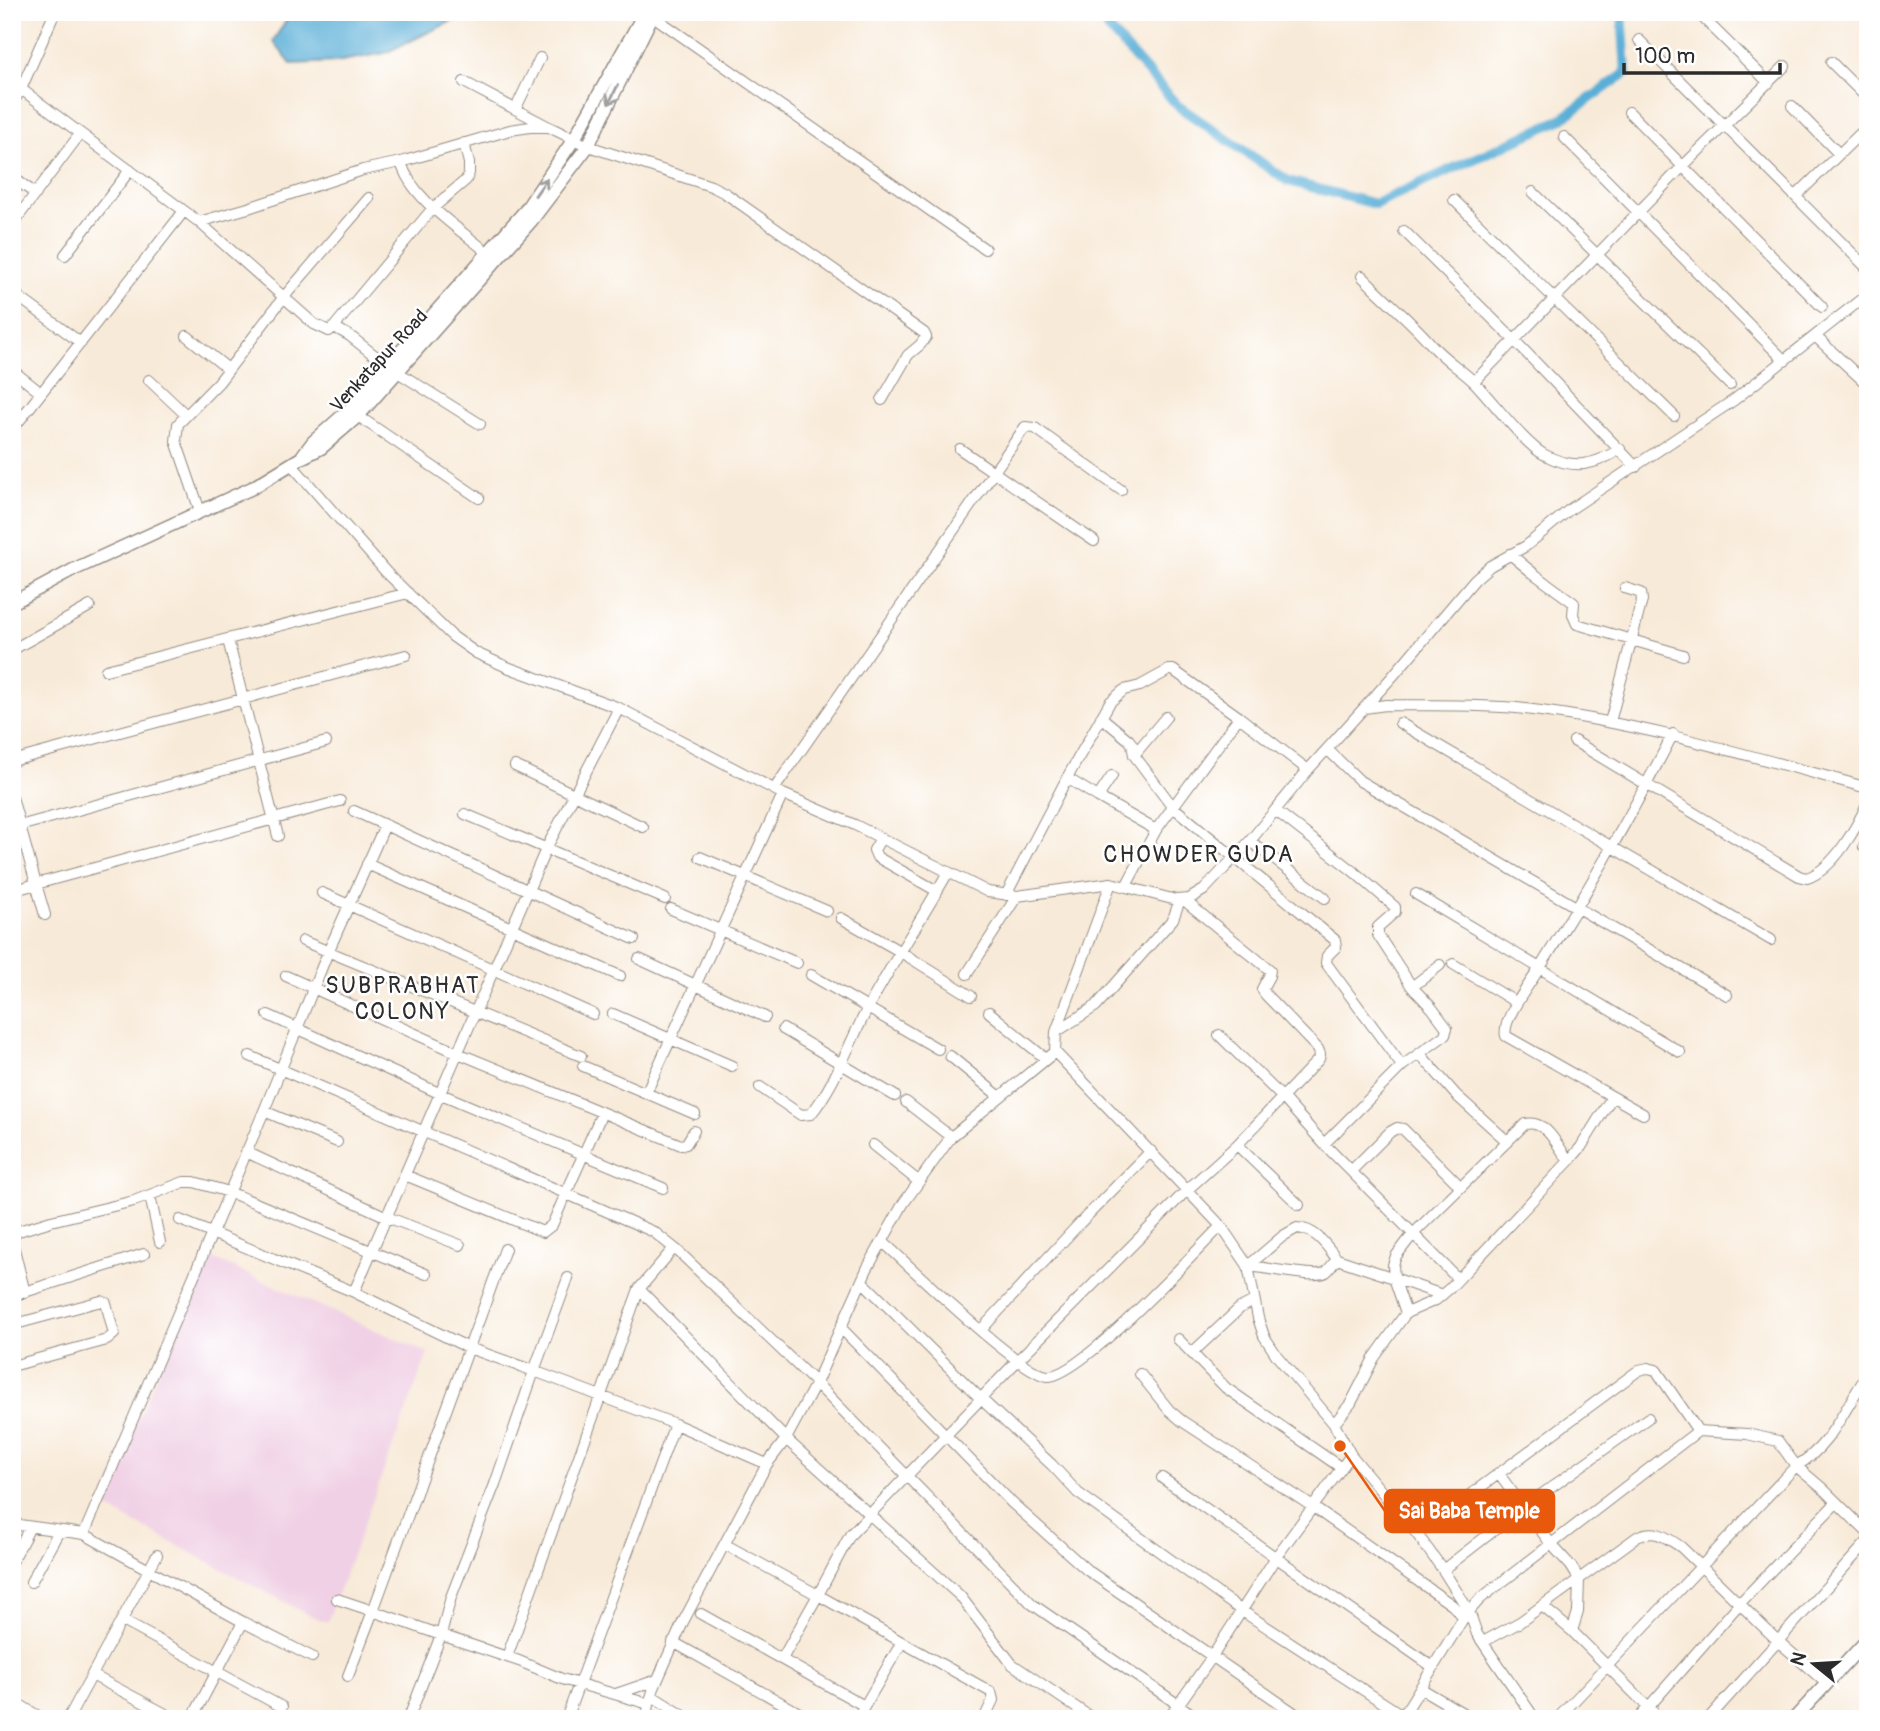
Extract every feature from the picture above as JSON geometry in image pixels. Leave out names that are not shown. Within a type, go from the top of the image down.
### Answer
[{"type":"street","points":[[12,103],[21,89],[55,12]]},
{"type":"street","points":[[1697,12],[1769,83]]},
{"type":"street","points":[[782,1659],[850,1535],[907,1478],[980,1398],[1187,1190],[1237,1145],[1283,1098],[1319,1059],[1320,1051],[1265,994],[1262,989],[1270,970],[1182,900],[1151,895],[1111,883],[1017,896],[988,892],[779,791],[619,708],[476,653],[452,636],[386,572],[296,461],[393,369],[525,211],[574,139],[651,13],[985,249]]},
{"type":"street","name":"Venkatapur Road","points":[[12,603],[75,569],[251,488],[321,448],[358,416],[393,369],[531,221],[589,146],[651,13]]},
{"type":"street","points":[[1639,40],[1868,269]]},
{"type":"street","points":[[516,108],[540,58]]},
{"type":"street","points":[[1831,62],[1868,99]]},
{"type":"street","points":[[1474,382],[1683,166],[1785,66]]},
{"type":"street","points":[[464,82],[589,146],[725,193],[924,333],[926,337],[908,355],[883,400]]},
{"type":"street","points":[[21,89],[199,222],[318,328],[329,331],[433,208],[467,180],[469,163],[464,143]]},
{"type":"street","points":[[1792,106],[1839,154]]},
{"type":"street","points":[[1629,112],[1822,307]]},
{"type":"street","points":[[1796,197],[1868,125]]},
{"type":"street","points":[[199,222],[363,170],[401,162],[510,130],[549,127]]},
{"type":"street","points":[[12,225],[80,134]]},
{"type":"street","points":[[1564,137],[1786,361]]},
{"type":"street","points":[[401,162],[405,176],[419,194],[488,253]]},
{"type":"street","points":[[65,255],[130,170]]},
{"type":"street","points":[[12,177],[36,194]]},
{"type":"street","points":[[1533,192],[1730,385]]},
{"type":"street","points":[[200,511],[176,441],[178,424],[228,369],[283,298],[369,198]]},
{"type":"street","points":[[1454,200],[1674,416]]},
{"type":"street","points":[[12,430],[184,211]]},
{"type":"street","points":[[1404,231],[1636,467]]},
{"type":"street","points":[[1362,276],[1411,325],[1423,333],[1430,344],[1474,382],[1544,455],[1570,463],[1590,464],[1620,449]]},
{"type":"street","points":[[12,292],[81,343]]},
{"type":"street","points":[[1056,1032],[1096,1006],[1173,919],[1182,900],[1204,890],[1234,859],[1308,769],[1328,750],[1475,579],[1526,546],[1569,510],[1734,400],[1866,298]]},
{"type":"street","points":[[334,327],[393,369],[480,424]]},
{"type":"street","points":[[187,336],[228,369]]},
{"type":"street","points":[[1815,336],[1868,384]]},
{"type":"street","points":[[12,370],[41,393]]},
{"type":"street","points":[[149,380],[186,415]]},
{"type":"street","points":[[358,416],[478,498]]},
{"type":"street","points":[[646,1093],[747,876],[779,791],[1022,431],[1028,426],[1035,428],[1121,490]]},
{"type":"street","points":[[960,449],[1094,541]]},
{"type":"street","points":[[1510,554],[1574,603],[1573,615],[1577,624],[1682,655]]},
{"type":"street","points":[[1610,722],[1642,596],[1641,593],[1625,588]]},
{"type":"street","points":[[106,670],[408,593]]},
{"type":"street","points":[[12,650],[90,606]]},
{"type":"street","points":[[228,640],[278,836]]},
{"type":"street","points":[[12,761],[406,655]]},
{"type":"street","points":[[1006,895],[1066,778],[1110,702],[1124,690],[1140,686],[1169,670],[1185,677],[1308,769]]},
{"type":"street","points":[[1364,708],[1386,705],[1522,709],[1610,722],[1673,734],[1868,788]]},
{"type":"street","points":[[354,1293],[546,849],[619,708]]},
{"type":"street","points":[[1101,717],[1129,740],[1134,755],[1173,807],[1335,940],[1336,947],[1327,956],[1326,963],[1402,1066]]},
{"type":"street","points":[[1134,755],[1166,717]]},
{"type":"street","points":[[1126,886],[1156,830],[1240,717]]},
{"type":"street","points":[[1400,723],[1771,940]]},
{"type":"street","points":[[1643,1114],[1506,1036],[1505,1025],[1577,909],[1673,734]]},
{"type":"street","points":[[1574,741],[1799,876],[1807,878],[1826,868],[1835,857],[1868,802]]},
{"type":"street","points":[[16,827],[326,742]]},
{"type":"street","points":[[1328,750],[1360,781],[1727,995]]},
{"type":"street","points":[[515,766],[643,827]]},
{"type":"street","points":[[1098,797],[1112,776]]},
{"type":"street","points":[[1066,778],[1156,830]]},
{"type":"street","points":[[12,797],[16,827],[46,915]]},
{"type":"street","points":[[12,891],[340,802]]},
{"type":"street","points":[[1275,810],[1395,907],[1395,912],[1378,927],[1378,935],[1412,987],[1447,1028],[1445,1035],[1402,1066],[1324,1144]]},
{"type":"street","points":[[354,811],[634,939]]},
{"type":"street","points":[[466,814],[665,899]]},
{"type":"street","points":[[84,1534],[264,1111],[328,952],[386,825]]},
{"type":"street","points":[[881,838],[874,850],[877,857],[937,891]]},
{"type":"street","points":[[1250,841],[1325,898]]},
{"type":"street","points":[[700,857],[827,911]]},
{"type":"street","points":[[367,864],[620,976]]},
{"type":"street","points":[[760,1087],[806,1116],[811,1114],[821,1102],[842,1064],[868,1007],[948,872]]},
{"type":"street","points":[[1111,883],[1056,1032],[1055,1052],[1221,1226],[1248,1266],[1254,1300],[1264,1336],[1270,1346],[1334,1424],[1351,1455],[1418,1534],[1443,1570],[1483,1642],[1535,1719]]},
{"type":"street","points":[[322,893],[593,1014]]},
{"type":"street","points":[[1416,894],[1680,1052]]},
{"type":"street","points":[[967,974],[1017,896]]},
{"type":"street","points":[[671,909],[797,963]]},
{"type":"street","points":[[841,918],[901,951],[971,996]]},
{"type":"street","points":[[303,941],[475,1012],[695,1114]]},
{"type":"street","points":[[639,959],[765,1017]]},
{"type":"street","points":[[1453,964],[1517,1003]]},
{"type":"street","points":[[1412,987],[1440,965]]},
{"type":"street","points":[[811,975],[937,1049]]},
{"type":"street","points":[[286,976],[458,1053],[681,1145],[686,1144],[694,1131]]},
{"type":"street","points":[[989,1012],[1046,1059]]},
{"type":"street","points":[[613,1014],[732,1066]]},
{"type":"street","points":[[268,1015],[441,1094],[663,1188]]},
{"type":"street","points":[[783,1028],[895,1096]]},
{"type":"street","points":[[1219,1035],[1457,1278]]},
{"type":"street","points":[[646,1719],[657,1680],[673,1642],[766,1464],[786,1439],[816,1383],[862,1281],[903,1204],[951,1137],[1055,1052]]},
{"type":"street","points":[[1420,1054],[1456,1095],[1508,1142]]},
{"type":"street","points":[[250,1056],[424,1134],[651,1230],[674,1248],[816,1383],[1032,1604],[1199,1719]]},
{"type":"street","points":[[950,1056],[999,1096]]},
{"type":"street","points":[[1334,1424],[1351,1403],[1374,1358],[1406,1313],[1442,1295],[1569,1161],[1581,1147],[1612,1097]]},
{"type":"street","points":[[906,1102],[951,1137]]},
{"type":"street","points":[[264,1111],[337,1142]]},
{"type":"street","points":[[405,1175],[543,1232],[548,1231],[602,1114]]},
{"type":"street","points":[[1406,1313],[1394,1278],[1393,1265],[1396,1256],[1413,1234],[1525,1124],[1539,1123],[1546,1128],[1569,1161]]},
{"type":"street","points":[[1351,1171],[1397,1128],[1403,1129],[1461,1187]]},
{"type":"street","points":[[873,1145],[918,1181]]},
{"type":"street","points":[[1237,1145],[1299,1205]]},
{"type":"street","points":[[982,1330],[1079,1224],[1151,1151]]},
{"type":"street","points":[[246,1152],[387,1217],[460,1245]]},
{"type":"street","points":[[12,1233],[150,1196],[184,1182],[194,1182],[229,1192],[426,1274]]},
{"type":"street","points":[[150,1196],[160,1242]]},
{"type":"street","points":[[180,1220],[354,1293],[469,1348],[675,1423],[766,1464]]},
{"type":"street","points":[[883,1241],[1017,1361],[1038,1374],[1052,1376],[1077,1362],[1105,1340],[1221,1226]]},
{"type":"street","points":[[1248,1266],[1283,1236],[1301,1228],[1321,1238],[1337,1259],[1442,1295]]},
{"type":"street","points":[[12,1241],[25,1293]]},
{"type":"street","points":[[507,1657],[639,1289],[674,1248]]},
{"type":"street","points":[[348,1676],[505,1249]]},
{"type":"street","points":[[12,1296],[144,1254]]},
{"type":"street","points":[[1248,1266],[1312,1276],[1325,1273],[1337,1259]]},
{"type":"street","points":[[410,1715],[568,1278]]},
{"type":"street","points":[[862,1281],[1052,1465],[1077,1493],[1242,1611],[1402,1717],[1466,1614],[1480,1599],[1698,1431],[1747,1434],[1778,1441],[1796,1466],[1868,1533]]},
{"type":"street","points":[[639,1289],[786,1439],[960,1596],[1012,1664],[1093,1719]]},
{"type":"street","points":[[1192,1353],[1240,1308],[1254,1300]]},
{"type":"street","points":[[12,1325],[101,1301],[106,1303],[114,1334],[107,1340],[12,1366]]},
{"type":"street","points":[[841,1328],[1012,1503],[1087,1570],[1303,1719]]},
{"type":"street","points":[[1178,1339],[1226,1388],[1340,1467]]},
{"type":"street","points":[[1418,1534],[1639,1370],[1656,1370],[1698,1431]]},
{"type":"street","points":[[1140,1374],[1182,1421],[1313,1507],[1466,1614]]},
{"type":"street","points":[[1558,1719],[1700,1565],[1796,1466],[1810,1458],[1825,1442],[1868,1374]]},
{"type":"street","points":[[1443,1570],[1524,1507],[1648,1418]]},
{"type":"street","points":[[566,1719],[675,1423]]},
{"type":"street","points":[[1168,1719],[1276,1558],[1351,1455]]},
{"type":"street","points":[[1498,1473],[1579,1579],[1578,1612],[1572,1631]]},
{"type":"street","points":[[1162,1478],[1433,1667]]},
{"type":"street","points":[[1637,1719],[1740,1603],[1836,1503]]},
{"type":"street","points":[[12,1524],[84,1534],[148,1571],[312,1657]]},
{"type":"street","points":[[14,1558],[30,1527]]},
{"type":"street","points":[[31,1582],[59,1531]]},
{"type":"street","points":[[1483,1642],[1542,1606],[1646,1533],[1664,1535],[1681,1547],[1779,1642],[1826,1683]]},
{"type":"street","points":[[1707,1719],[1868,1541]]},
{"type":"street","points":[[726,1545],[991,1692],[993,1700],[984,1719]]},
{"type":"street","points":[[68,1719],[157,1555]]},
{"type":"street","points":[[337,1599],[579,1684],[615,1695],[650,1700],[689,1719]]},
{"type":"street","points":[[1542,1606],[1607,1664],[1660,1719]]},
{"type":"street","points":[[701,1614],[861,1704]]},
{"type":"street","points":[[123,1621],[282,1707]]},
{"type":"street","points":[[192,1719],[243,1622]]},
{"type":"street","points":[[1794,1719],[1868,1639]]},
{"type":"street","points":[[673,1642],[810,1719]]},
{"type":"street","points":[[858,1719],[902,1642]]},
{"type":"street","points":[[92,1675],[175,1719]]},
{"type":"street","points":[[615,1695],[657,1680]]},
{"type":"street","points":[[1420,1688],[1473,1719]]},
{"type":"street","points":[[12,1700],[43,1719]]},
{"type":"shaded area","points":[[208,1257],[428,1353],[327,1622],[101,1505]]},
{"type":"water","points":[[292,12],[471,12],[385,53],[336,62],[291,64],[273,41]]},
{"type":"waterway","points":[[1100,12],[1107,27],[1178,106],[1288,181],[1375,204],[1560,120],[1626,73],[1622,12]]},
{"type":"place","name":"Sai Baba Temple","points":[[1340,1446]]},
{"type":"district","name":"CHOWDER GUDA","points":[[1199,854]]},
{"type":"district","name":"SUBPRABHAT COLONY","points":[[403,998]]}]
